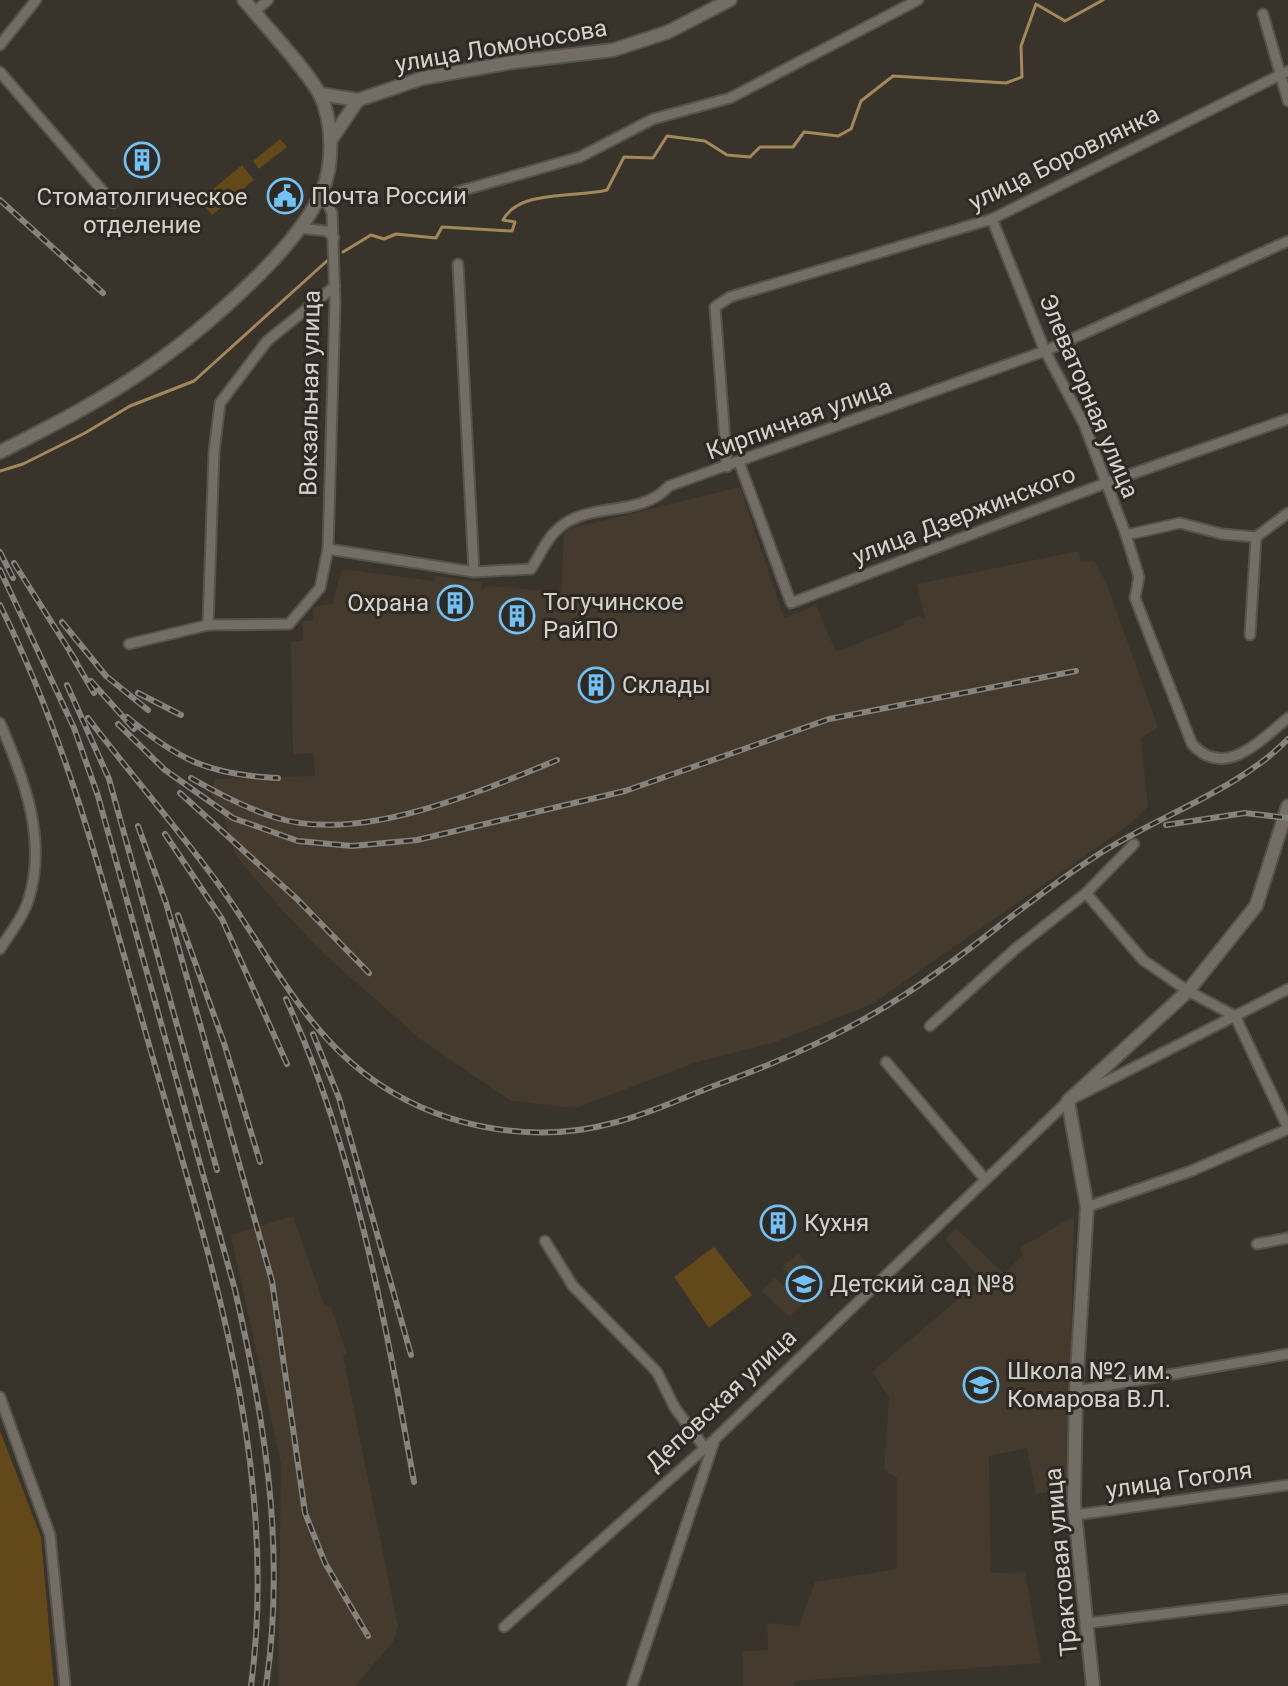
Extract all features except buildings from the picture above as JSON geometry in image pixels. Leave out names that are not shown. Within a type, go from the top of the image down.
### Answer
[{"type":"main road","points":[[0,452],[134,378],[182,341],[241,290],[298,228],[322,191],[330,141],[320,94],[244,0]]},
{"type":"main road","name":"улица Ломоносова","points":[[320,94],[358,100],[423,78],[613,50],[668,32],[730,0]]},
{"type":"main road","points":[[330,141],[358,100]]},
{"type":"main road","points":[[0,445],[56,423]]},
{"type":"main road","name":"Деповская улица","points":[[1068,1101],[1188,991],[1256,906],[1288,806]]},
{"type":"main road","name":"Трактовая улица","points":[[1068,1101],[1087,1207],[1076,1391],[1076,1515],[1093,1686]]},
{"type":"street","points":[[0,45],[36,0]]},
{"type":"street","points":[[254,12],[268,0]]},
{"type":"street","points":[[457,192],[580,157],[653,119],[730,98],[918,0]]},
{"type":"street","points":[[1263,14],[1285,73],[1288,101]]},
{"type":"street","points":[[0,72],[113,203]]},
{"type":"street","name":"улица Боровлянка","points":[[727,467],[715,307],[730,297],[992,219],[1285,73]]},
{"type":"street","name":"Вокзальная улица","points":[[129,644],[208,625],[289,624],[320,588],[328,549],[335,286],[332,213],[322,191]]},
{"type":"street","name":"Элеваторная улица","points":[[992,219],[1045,351],[1084,424],[1139,577],[1135,598],[1192,744],[1203,755],[1215,760],[1236,758],[1288,718]]},
{"type":"street","points":[[298,228],[327,231],[334,238]]},
{"type":"street","name":"Кирпичная улица","points":[[328,549],[474,572],[531,569],[550,536],[566,522],[634,504],[664,492],[669,486],[1045,351],[1288,241]]},
{"type":"street","points":[[458,264],[474,572]]},
{"type":"street","points":[[208,625],[214,452],[220,403],[267,341],[335,286]]},
{"type":"street","name":"улица Дзержинского","points":[[739,462],[791,603],[1106,483],[1288,419]]},
{"type":"street","points":[[1126,535],[1180,523],[1222,534],[1256,537],[1288,513]]},
{"type":"street","points":[[1250,635],[1256,537]]},
{"type":"street","points":[[0,723],[30,803],[38,860],[28,904],[0,949]]},
{"type":"street","points":[[930,1026],[1014,950],[1086,893],[1134,844]]},
{"type":"street","points":[[1086,893],[1143,960],[1188,991],[1235,1016],[1288,1129],[1191,1171],[1087,1207]]},
{"type":"street","name":"Деповская улица","points":[[504,1627],[715,1439],[984,1178],[1068,1101],[1288,989]]},
{"type":"street","points":[[886,1062],[984,1178]]},
{"type":"street","points":[[1257,1244],[1288,1238]]},
{"type":"street","points":[[545,1241],[573,1286],[657,1372],[675,1408],[705,1448]]},
{"type":"street","points":[[1076,1391],[1288,1354]]},
{"type":"street","points":[[0,1397],[50,1535],[65,1686]]},
{"type":"street","points":[[632,1686],[715,1439]]},
{"type":"street","name":"улица Гоголя","points":[[1076,1515],[1288,1485]]},
{"type":"street","points":[[1088,1623],[1288,1599]]},
{"type":"shaded area","points":[[280,139],[287,147],[259,169],[253,161]]},
{"type":"shaded area","points":[[242,165],[254,180],[212,215],[200,200]]},
{"type":"shaded area","points":[[740,487],[784,618],[816,605],[836,652],[904,625],[904,621],[918,616],[925,620],[917,584],[1079,551],[1081,562],[1094,560],[1106,582],[1158,727],[1141,738],[1148,807],[1129,825],[872,1004],[775,1042],[694,1063],[576,1108],[511,1101],[420,1039],[324,954],[284,912],[236,856],[221,808],[210,793],[215,779],[315,776],[313,753],[293,755],[291,642],[303,640],[303,621],[313,621],[313,607],[332,604],[342,569],[433,581],[436,576],[482,582],[481,590],[489,586],[561,592],[564,533],[568,529]]},
{"type":"shaded area","points":[[293,1216],[325,1307],[331,1307],[347,1354],[343,1356],[398,1626],[393,1642],[355,1686],[278,1686],[281,1464],[231,1235]]},
{"type":"shaded area","points":[[1074,1216],[1068,1489],[1036,1494],[1027,1448],[989,1456],[991,1573],[1025,1572],[1041,1663],[795,1681],[794,1686],[743,1686],[743,1651],[768,1650],[767,1623],[799,1626],[815,1582],[897,1569],[897,1478],[884,1470],[889,1397],[872,1372],[981,1280],[946,1240],[956,1228],[1004,1274],[1023,1254],[1020,1248]]},
{"type":"shaded area","points":[[714,1247],[752,1295],[709,1328],[674,1277]]},
{"type":"shaded area","name":"Детский сад №8","points":[[798,1254],[825,1282],[789,1317],[762,1291],[775,1278],[783,1286],[792,1278],[782,1267]]},
{"type":"shaded area","points":[[0,1431],[41,1537],[54,1686],[0,1686]]},
{"type":"waterway","points":[[343,252],[371,235],[384,239],[396,234],[436,238],[442,227],[512,231],[515,222],[503,220],[522,203],[550,196],[607,190],[624,157],[653,158],[667,136],[705,141],[727,155],[750,157],[760,147],[793,147],[804,132],[838,136],[851,129],[861,101],[893,76],[1006,83],[1022,77],[1021,46],[1036,4],[1065,21],[1103,0]]},
{"type":"waterway","points":[[0,471],[23,464],[130,406],[194,381],[328,260]]},
{"type":"railway","points":[[0,200],[103,293]]},
{"type":"railway","points":[[0,552],[13,578]]},
{"type":"railway","points":[[14,563],[76,661]]},
{"type":"railway","points":[[0,570],[74,728],[98,796],[235,1290],[263,1437],[273,1536],[272,1636],[266,1686]]},
{"type":"railway","points":[[0,605],[46,710],[83,816],[214,1274],[247,1437],[256,1519],[258,1602],[251,1686]]},
{"type":"railway","points":[[62,622],[106,676],[148,710]]},
{"type":"railway","points":[[70,652],[94,693]]},
{"type":"railway","points":[[118,724],[165,770],[233,818],[298,841],[352,846],[417,840],[625,791],[829,719],[1076,671]]},
{"type":"railway","points":[[91,681],[134,729]]},
{"type":"railway","points":[[67,685],[109,779],[217,1170]]},
{"type":"railway","points":[[138,693],[181,715]]},
{"type":"railway","points":[[127,717],[163,745],[197,763],[233,773],[278,778]]},
{"type":"railway","points":[[88,718],[214,878],[309,1017],[355,1066],[382,1086],[435,1113],[464,1122],[523,1132],[584,1129],[626,1119],[766,1066],[835,1034],[880,1010],[951,963],[1096,856],[1246,773],[1288,739]]},
{"type":"railway","points":[[191,778],[232,800],[274,817],[307,824],[343,824],[418,811],[557,760]]},
{"type":"railway","points":[[180,793],[297,899],[369,973]]},
{"type":"railway","points":[[1166,825],[1245,813],[1288,818]]},
{"type":"railway","points":[[138,826],[166,903],[272,1281],[305,1513],[325,1563],[368,1636]]},
{"type":"railway","points":[[165,834],[222,919],[287,1064]]},
{"type":"railway","points":[[178,915],[224,1043],[260,1162]]},
{"type":"railway","points":[[286,999],[310,1056],[349,1175],[379,1298],[414,1482]]},
{"type":"railway","points":[[313,1034],[339,1098],[411,1355]]},
{"type":"place","name":"Стоматолгическое отделение","points":[[142,160]]},
{"type":"place","name":"Почта России","points":[[285,196]]},
{"type":"place","name":"Охрана","points":[[455,603]]},
{"type":"place","name":"Тогучинское РайПО","points":[[517,616]]},
{"type":"place","name":"Склады","points":[[596,685]]},
{"type":"place","name":"Кухня","points":[[778,1223]]},
{"type":"place","name":"Детский сад №8","points":[[804,1284]]},
{"type":"place","name":"Школа №2 им. Комарова В.Л.","points":[[981,1385]]}]
